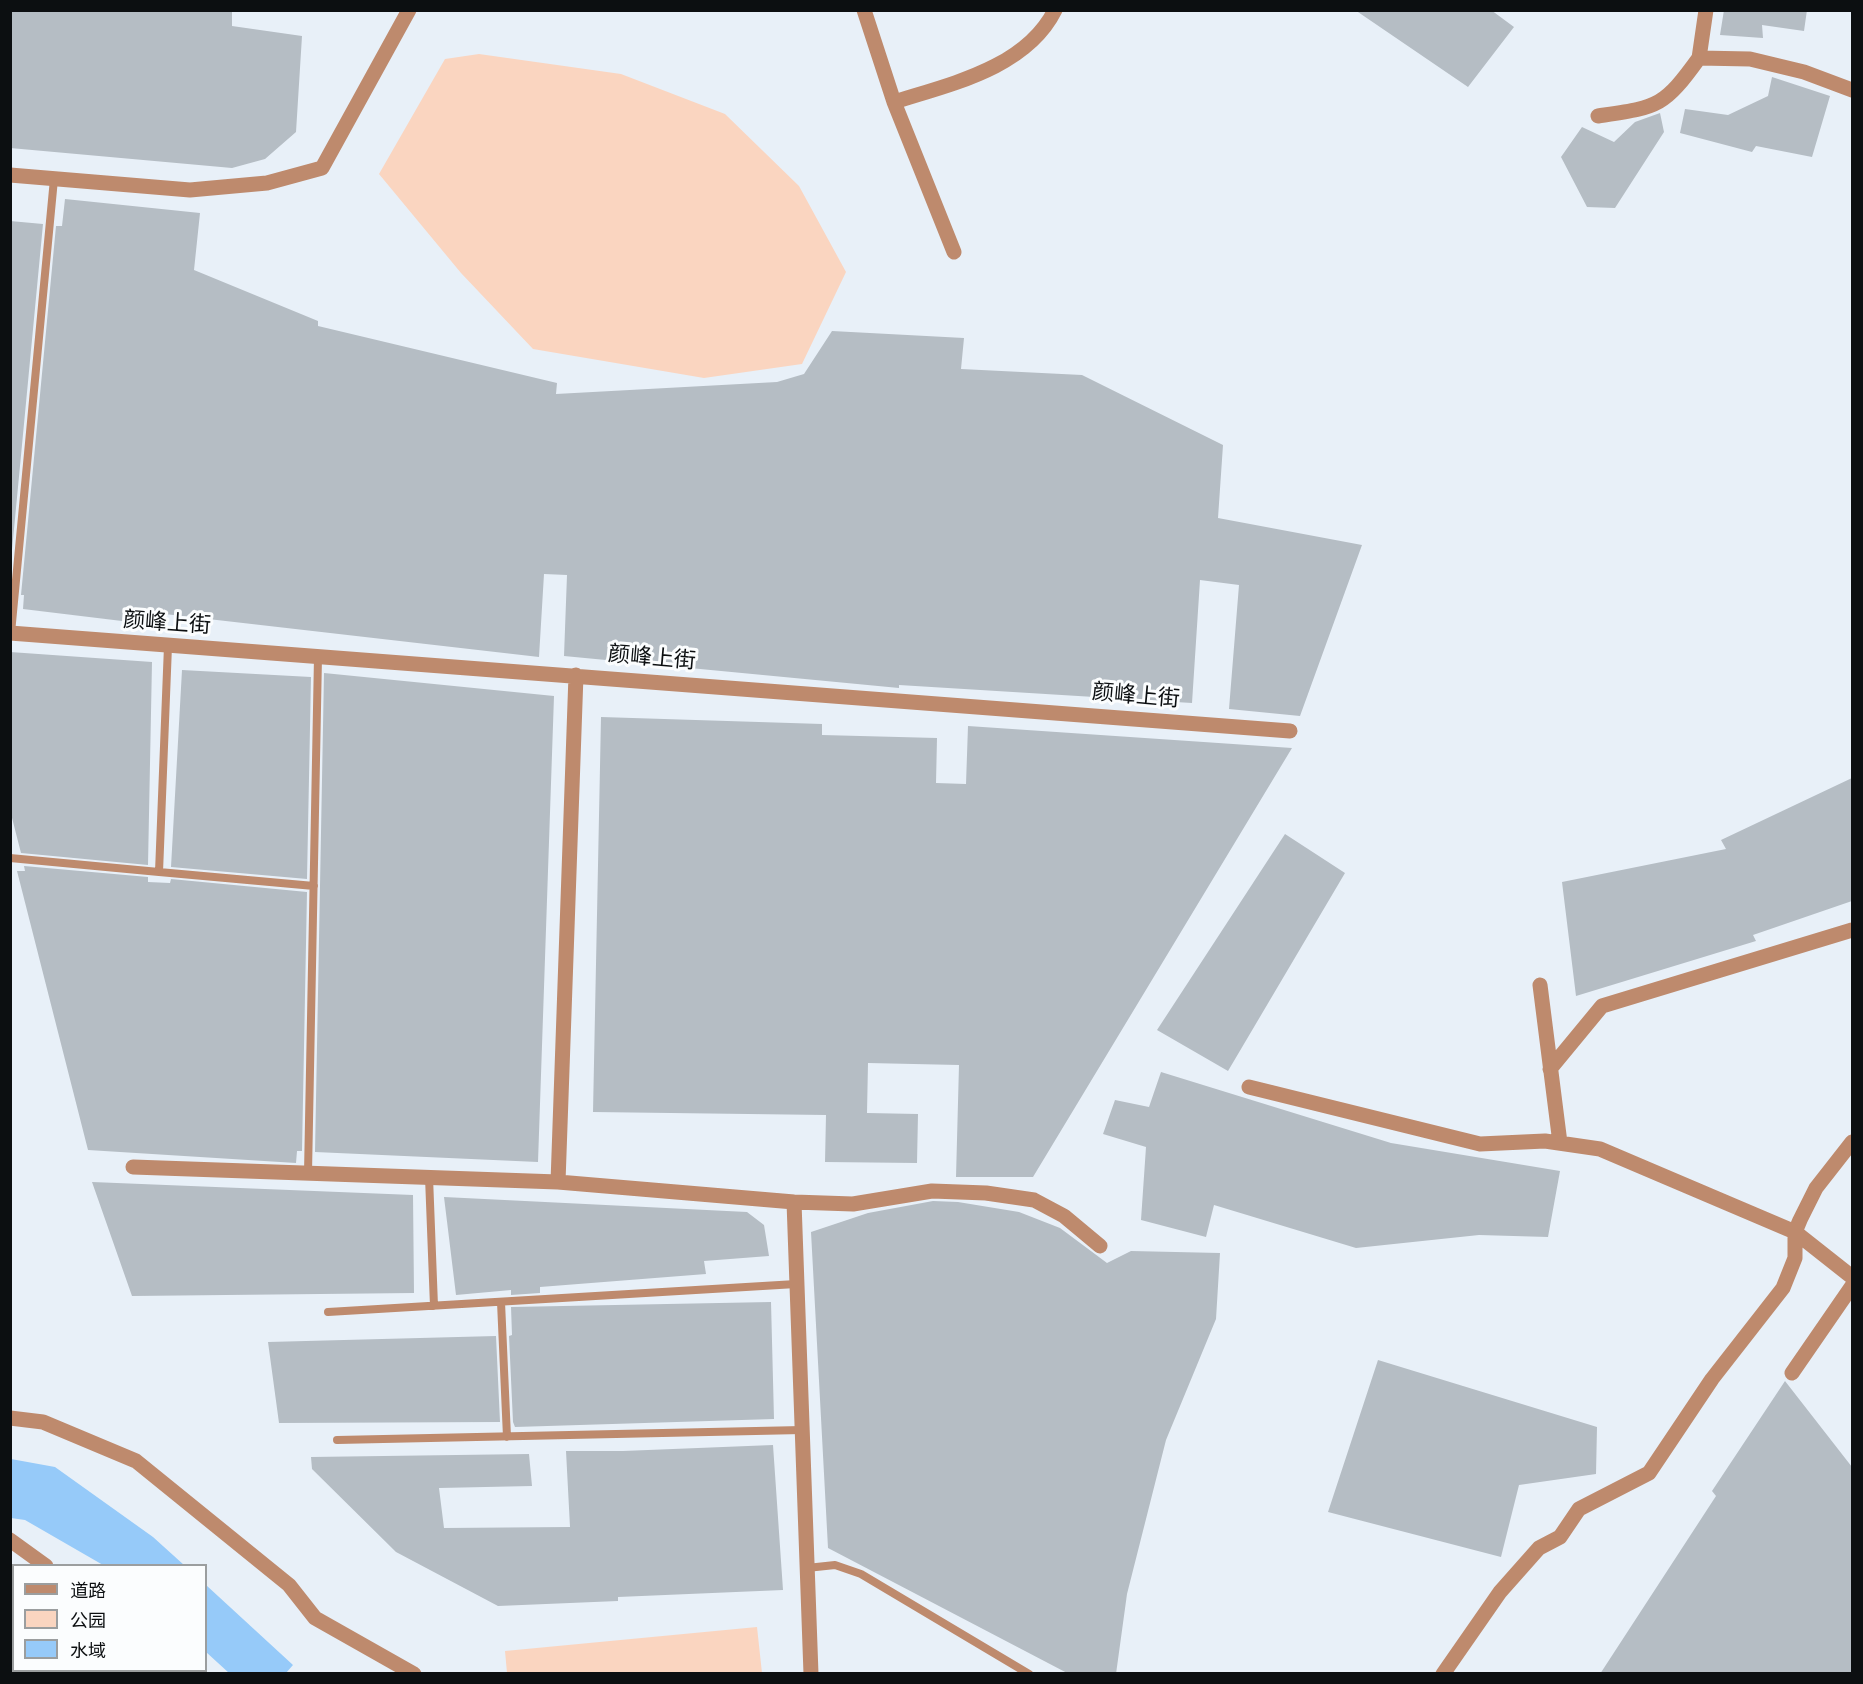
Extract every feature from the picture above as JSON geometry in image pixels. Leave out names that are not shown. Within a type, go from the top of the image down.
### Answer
[{"type":"street","points":[[10,175],[190,190],[267,183],[322,168],[409,10]]},
{"type":"street","points":[[864,10],[894,102],[954,252]]},
{"type":"street","points":[[894,102],[946,86],[1004,63],[1045,30],[1054,10]]},
{"type":"street","points":[[1598,116],[1650,108],[1675,92],[1699,58],[1706,10]]},
{"type":"street","points":[[1699,58],[1750,59],[1804,72],[1852,90]]},
{"type":"street","name":"颜峰上街","points":[[11,633],[1290,731]]},
{"type":"street","points":[[558,1182],[576,675]]},
{"type":"street","points":[[1550,1070],[1602,1006],[1852,930]]},
{"type":"street","points":[[1540,985],[1560,1143]]},
{"type":"street","points":[[1249,1087],[1480,1144],[1545,1141],[1600,1149],[1795,1232],[1852,1277]]},
{"type":"street","points":[[1443,1674],[1500,1592],[1539,1548],[1560,1537],[1579,1509],[1649,1473],[1712,1379],[1783,1288],[1794,1258],[1795,1232],[1816,1188],[1852,1142]]},
{"type":"street","points":[[133,1167],[558,1182],[794,1202],[853,1204],[932,1191],[1035,1200],[1064,1216],[1100,1246]]},
{"type":"street","points":[[794,1202],[811,1674]]},
{"type":"street","points":[[1792,1373],[1852,1286]]},
{"type":"street","points":[[10,1418],[43,1422],[136,1461],[289,1585],[315,1618],[414,1674]]},
{"type":"street","points":[[10,1540],[43,1564]]},
{"type":"lane","points":[[11,633],[54,179]]},
{"type":"lane","points":[[159,872],[168,646]]},
{"type":"lane","points":[[308,1173],[318,657]]},
{"type":"lane","points":[[10,858],[314,886]]},
{"type":"lane","points":[[429,1177],[434,1306]]},
{"type":"lane","points":[[327,1312],[796,1284]]},
{"type":"lane","points":[[501,1302],[507,1437]]},
{"type":"lane","points":[[337,1440],[802,1430]]},
{"type":"lane","points":[[807,1568],[835,1565],[861,1574],[1029,1674]]},
{"type":"green space","points":[[479,54],[621,74],[725,114],[799,186],[846,272],[802,364],[704,378],[533,349],[461,273],[379,174],[445,59]]},
{"type":"green space","points":[[757,1627],[762,1673],[507,1673],[505,1651]]},
{"type":"water","points":[[11,1459],[55,1467],[153,1537],[183,1564],[101,1564],[25,1520],[11,1518]]},
{"type":"water","points":[[207,1586],[293,1665],[286,1673],[229,1673],[207,1653]]},
{"type":"building","points":[[10,10],[232,10],[232,26],[302,36],[296,132],[265,159],[232,168],[10,148]]},
{"type":"building","points":[[1355,10],[1491,10],[1514,27],[1468,87]]},
{"type":"building","points":[[1724,10],[1807,10],[1804,31],[1762,25],[1763,38],[1720,35]]},
{"type":"building","points":[[1772,77],[1830,96],[1812,157],[1756,146],[1752,152],[1680,133],[1685,109],[1728,115],[1768,96]]},
{"type":"building","points":[[1660,113],[1664,132],[1615,208],[1587,207],[1561,157],[1582,127],[1614,142],[1635,122]]},
{"type":"building","points":[[65,199],[200,213],[194,270],[318,321],[318,326],[557,383],[556,394],[777,382],[804,374],[832,331],[964,338],[961,369],[1082,375],[1223,445],[1218,518],[1362,545],[1300,716],[1229,709],[1239,585],[1200,580],[1192,703],[899,685],[899,688],[564,656],[567,575],[544,574],[539,657],[156,613],[155,625],[23,609],[24,595],[21,595],[56,226],[62,226]]},
{"type":"building","points":[[10,221],[43,224],[10,571]]},
{"type":"building","points":[[10,652],[152,662],[148,865],[21,853],[10,810]]},
{"type":"building","points":[[182,670],[311,677],[307,879],[171,867]]},
{"type":"building","points":[[324,673],[554,696],[538,1162],[315,1152]]},
{"type":"building","points":[[601,717],[822,724],[822,735],[937,738],[936,783],[966,784],[968,726],[1292,748],[1033,1177],[956,1177],[959,1065],[868,1063],[867,1113],[918,1114],[917,1163],[825,1162],[826,1115],[593,1112]]},
{"type":"building","points":[[1852,778],[1852,901],[1753,935],[1756,941],[1576,996],[1562,882],[1726,849],[1721,840]]},
{"type":"building","points":[[1285,834],[1345,873],[1228,1071],[1157,1030]]},
{"type":"building","points":[[24,866],[148,877],[148,882],[170,883],[171,879],[307,892],[302,1151],[297,1151],[296,1163],[88,1150],[17,871],[25,871]]},
{"type":"building","points":[[1161,1072],[1391,1143],[1560,1171],[1548,1237],[1479,1235],[1356,1248],[1214,1205],[1206,1237],[1141,1220],[1146,1147],[1103,1134],[1115,1100],[1149,1107]]},
{"type":"building","points":[[92,1182],[413,1195],[414,1293],[132,1296]]},
{"type":"building","points":[[444,1197],[747,1212],[764,1225],[769,1256],[704,1261],[706,1274],[540,1287],[540,1293],[511,1295],[511,1290],[456,1295]]},
{"type":"building","points":[[933,1201],[958,1202],[1019,1212],[1060,1228],[1107,1263],[1131,1251],[1220,1253],[1216,1319],[1166,1440],[1127,1594],[1116,1674],[1069,1674],[828,1548],[811,1232],[868,1213]]},
{"type":"building","points":[[771,1302],[774,1419],[515,1427],[509,1336],[512,1335],[511,1307]]},
{"type":"building","points":[[496,1336],[500,1422],[279,1423],[268,1342]]},
{"type":"building","points":[[1378,1360],[1597,1427],[1596,1474],[1519,1485],[1501,1557],[1328,1512]]},
{"type":"building","points":[[1785,1381],[1852,1467],[1852,1674],[1600,1674],[1716,1496],[1712,1491]]},
{"type":"building","points":[[773,1445],[783,1590],[618,1597],[618,1601],[498,1606],[396,1552],[312,1469],[311,1457],[529,1454],[532,1486],[439,1488],[444,1528],[570,1527],[566,1451]]}]
